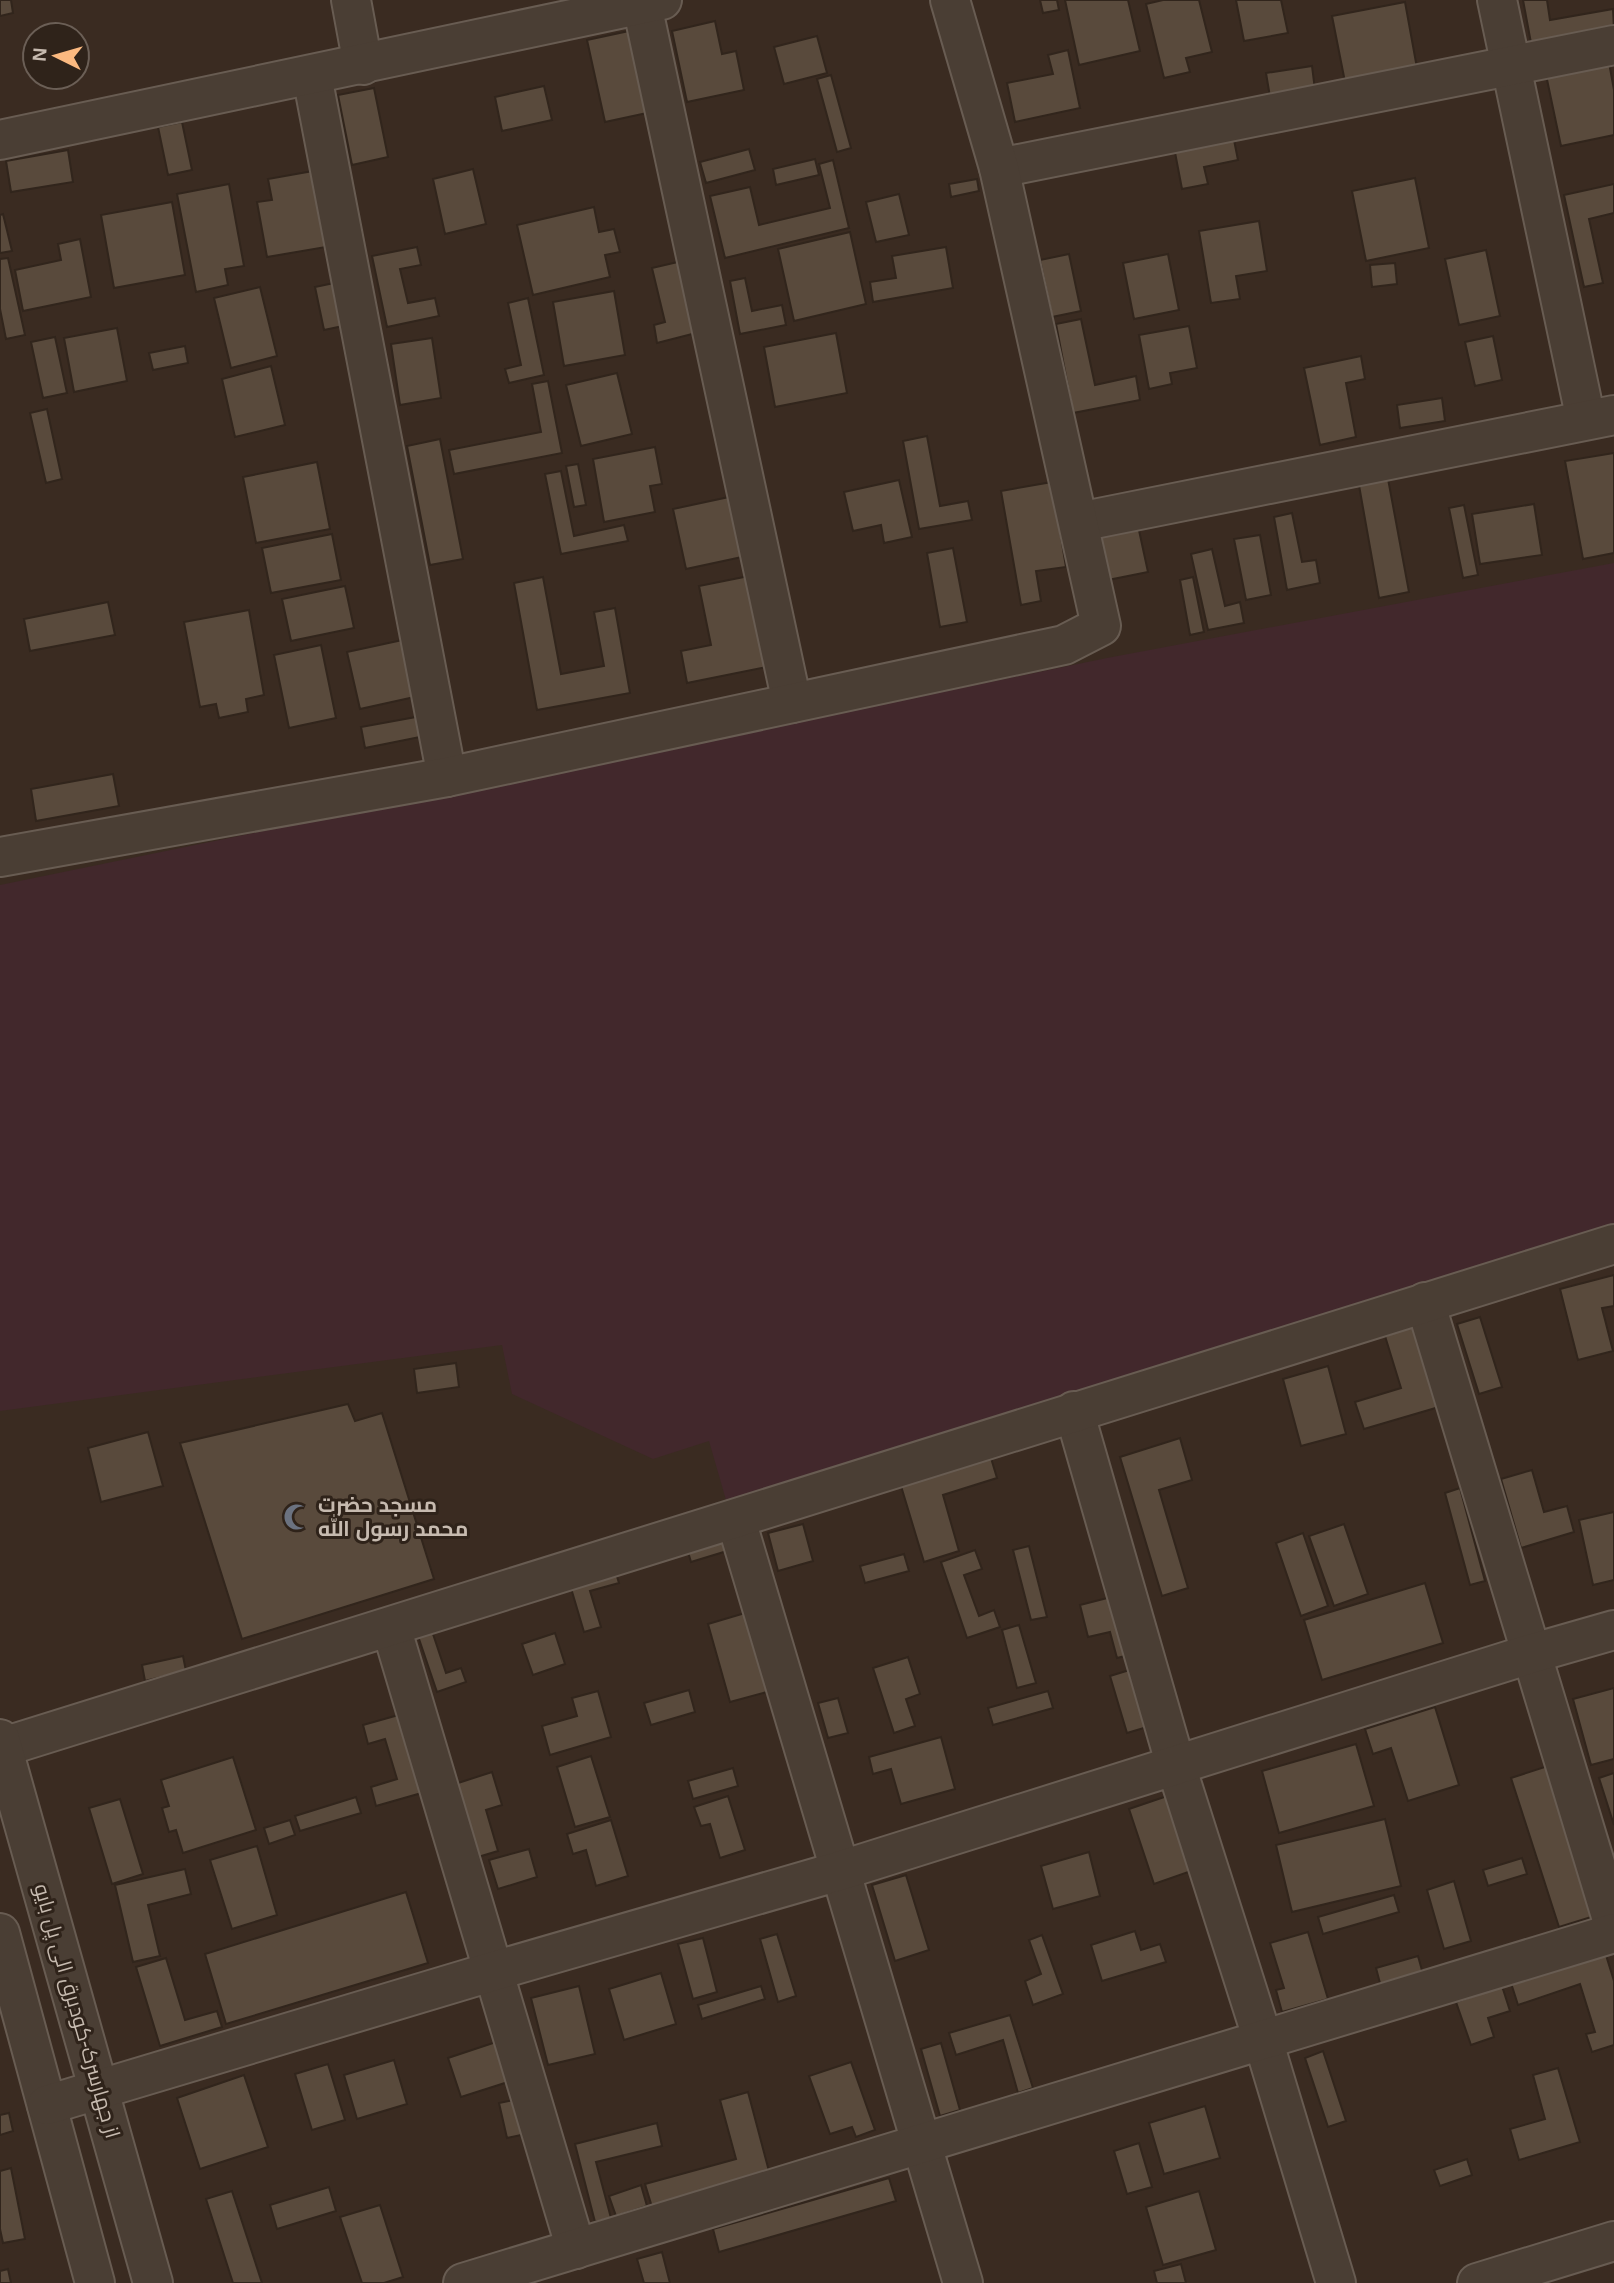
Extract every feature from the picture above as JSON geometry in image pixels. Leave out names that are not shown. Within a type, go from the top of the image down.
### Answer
[{"type":"street","points":[[351,0],[363,65]]},
{"type":"street","points":[[0,857],[447,777],[1064,645],[1101,626],[999,168],[950,0]]},
{"type":"street","points":[[1079,522],[1600,417],[1511,66],[1497,0]]},
{"type":"street","points":[[0,140],[652,3],[792,703]]},
{"type":"street","points":[[999,168],[1614,45]]},
{"type":"street","points":[[312,76],[447,777]]},
{"type":"street","points":[[1,1745],[736,1520],[1425,1301],[1614,1244]]},
{"type":"street","points":[[1425,1301],[1614,1926]]},
{"type":"street","points":[[1074,1412],[1176,1766],[1263,2040],[1336,2283]]},
{"type":"street","points":[[736,1520],[963,2283]]},
{"type":"street","points":[[391,1627],[576,2249]]},
{"type":"street","points":[[47,2105],[839,1871],[1614,1630]]},
{"type":"street","name":"از جهارسرک-کودبرق الی پل بایو","points":[[1,1745],[153,2283]]},
{"type":"street","points":[[463,2283],[1614,1933]]},
{"type":"street","points":[[1,1943],[95,2283]]},
{"type":"street","points":[[1477,2283],[1614,2241]]},
{"type":"shaded area","points":[[1614,563],[1614,1234],[728,1507],[709,1441],[653,1459],[512,1394],[502,1345],[0,1411],[0,885],[1107,658]]},
{"type":"building","points":[[0,0],[11,0],[13,13],[0,16]]},
{"type":"building","points":[[1040,0],[1057,0],[1059,10],[1043,13]]},
{"type":"building","points":[[1065,0],[1128,0],[1140,51],[1079,65]]},
{"type":"building","points":[[1163,0],[1199,0],[1212,52],[1186,58],[1190,72],[1164,78],[1146,4]]},
{"type":"building","points":[[1236,0],[1281,0],[1288,33],[1244,41]]},
{"type":"building","points":[[1523,0],[1547,0],[1550,20],[1613,9],[1614,30],[1531,43]]},
{"type":"building","points":[[1405,2],[1417,68],[1345,82],[1332,16]]},
{"type":"building","points":[[715,21],[722,54],[736,51],[744,90],[687,102],[672,31]]},
{"type":"building","points":[[629,31],[647,113],[605,122],[587,40]]},
{"type":"building","points":[[817,36],[827,73],[784,84],[774,47]]},
{"type":"building","points":[[1068,50],[1080,108],[1015,122],[1007,83],[1053,74],[1048,55]]},
{"type":"building","points":[[1608,57],[1614,90],[1614,135],[1561,146],[1545,70]]},
{"type":"building","points":[[1312,66],[1315,90],[1270,97],[1266,73]]},
{"type":"building","points":[[831,75],[851,148],[837,152],[817,79]]},
{"type":"building","points":[[544,86],[552,120],[502,131],[495,97]]},
{"type":"building","points":[[374,88],[388,157],[352,165],[338,95]]},
{"type":"building","points":[[182,122],[192,170],[168,175],[158,127]]},
{"type":"building","points":[[1232,130],[1238,160],[1204,167],[1208,184],[1182,189],[1173,142]]},
{"type":"building","points":[[749,149],[755,170],[706,183],[700,162]]},
{"type":"building","points":[[68,150],[73,182],[11,192],[6,161]]},
{"type":"building","points":[[815,159],[819,175],[776,185],[773,169]]},
{"type":"building","points":[[833,160],[849,228],[725,258],[710,196],[750,187],[759,225],[830,208],[819,164]]},
{"type":"building","points":[[473,169],[486,224],[445,234],[433,179]]},
{"type":"building","points":[[313,171],[326,247],[267,257],[257,202],[272,200],[268,179]]},
{"type":"building","points":[[1415,178],[1429,248],[1366,261],[1352,191]]},
{"type":"building","points":[[977,179],[979,191],[951,197],[949,184]]},
{"type":"building","points":[[229,184],[244,266],[225,269],[228,285],[196,292],[177,194]]},
{"type":"building","points":[[1614,184],[1614,213],[1589,219],[1603,283],[1584,287],[1564,195]]},
{"type":"building","points":[[899,194],[909,235],[876,242],[866,202]]},
{"type":"building","points":[[172,202],[185,275],[114,288],[101,215]]},
{"type":"building","points":[[594,207],[599,232],[614,229],[620,252],[605,255],[610,277],[533,295],[517,225]]},
{"type":"building","points":[[3,214],[12,251],[0,253],[0,215]]},
{"type":"building","points":[[1259,221],[1267,271],[1236,276],[1240,299],[1211,303],[1199,231]]},
{"type":"building","points":[[850,232],[866,304],[794,321],[778,249]]},
{"type":"building","points":[[80,239],[91,297],[23,311],[15,270],[61,260],[58,244]]},
{"type":"building","points":[[417,247],[421,265],[400,269],[408,303],[435,298],[439,316],[387,327],[372,256]]},
{"type":"building","points":[[946,247],[953,288],[873,302],[870,282],[896,278],[892,256]]},
{"type":"building","points":[[1486,250],[1500,316],[1459,325],[1445,259]]},
{"type":"building","points":[[1069,254],[1081,311],[1052,317],[1040,260]]},
{"type":"building","points":[[1168,254],[1179,310],[1134,319],[1123,263]]},
{"type":"building","points":[[8,258],[25,335],[6,339],[0,309],[0,259]]},
{"type":"building","points":[[682,261],[700,332],[657,343],[654,325],[665,322],[652,268]]},
{"type":"building","points":[[1395,263],[1397,284],[1372,287],[1370,265]]},
{"type":"building","points":[[745,278],[752,311],[782,305],[786,325],[740,334],[730,281]]},
{"type":"building","points":[[334,283],[343,326],[324,330],[315,287]]},
{"type":"building","points":[[260,287],[277,356],[231,368],[214,298]]},
{"type":"building","points":[[614,291],[625,355],[564,366],[553,302]]},
{"type":"building","points":[[528,298],[544,375],[509,383],[505,369],[521,365],[508,303]]},
{"type":"building","points":[[1081,319],[1095,385],[1136,376],[1140,400],[1073,413],[1056,324]]},
{"type":"building","points":[[1189,326],[1197,368],[1170,373],[1172,384],[1149,389],[1139,335]]},
{"type":"building","points":[[117,328],[127,381],[74,392],[64,338]]},
{"type":"building","points":[[836,333],[847,393],[775,407],[764,347]]},
{"type":"building","points":[[1493,336],[1502,380],[1475,386],[1465,342]]},
{"type":"building","points":[[55,337],[67,393],[43,398],[31,342]]},
{"type":"building","points":[[432,338],[441,398],[400,405],[391,344]]},
{"type":"building","points":[[185,346],[188,363],[153,370],[149,353]]},
{"type":"building","points":[[1361,356],[1365,379],[1346,383],[1356,437],[1320,445],[1304,368]]},
{"type":"building","points":[[271,366],[285,425],[235,437],[222,379]]},
{"type":"building","points":[[617,373],[632,434],[581,446],[566,385]]},
{"type":"building","points":[[548,381],[562,453],[454,474],[449,450],[541,432],[532,384]]},
{"type":"building","points":[[1442,398],[1445,421],[1400,428],[1397,405]]},
{"type":"building","points":[[47,409],[62,479],[46,483],[30,413]]},
{"type":"building","points":[[927,436],[940,506],[968,501],[972,520],[919,529],[903,441]]},
{"type":"building","points":[[440,439],[463,559],[430,565],[407,446]]},
{"type":"building","points":[[655,447],[662,484],[650,486],[655,512],[604,522],[593,459]]},
{"type":"building","points":[[1614,453],[1614,553],[1583,559],[1565,461]]},
{"type":"building","points":[[317,462],[330,529],[256,543],[243,477]]},
{"type":"building","points":[[578,464],[586,505],[574,507],[566,466]]},
{"type":"building","points":[[1386,468],[1409,592],[1379,598],[1357,474]]},
{"type":"building","points":[[561,471],[574,536],[624,525],[628,541],[561,554],[545,474]]},
{"type":"building","points":[[899,480],[912,537],[884,543],[881,525],[853,531],[844,492]]},
{"type":"building","points":[[1052,482],[1066,567],[1036,571],[1041,601],[1021,605],[1001,491]]},
{"type":"building","points":[[729,497],[742,557],[686,569],[673,509]]},
{"type":"building","points":[[1534,504],[1542,555],[1480,564],[1472,514]]},
{"type":"building","points":[[1464,505],[1478,575],[1463,578],[1449,508]]},
{"type":"building","points":[[1292,513],[1302,562],[1316,560],[1320,583],[1287,590],[1274,517]]},
{"type":"building","points":[[1137,521],[1148,572],[1108,580],[1097,529]]},
{"type":"building","points":[[332,534],[341,580],[271,593],[262,548]]},
{"type":"building","points":[[1260,535],[1271,595],[1246,600],[1234,539]]},
{"type":"building","points":[[953,548],[967,622],[940,627],[927,553]]},
{"type":"building","points":[[1212,549],[1225,606],[1240,602],[1244,623],[1208,630],[1191,554]]},
{"type":"building","points":[[749,576],[767,667],[687,683],[681,651],[711,645],[699,586]]},
{"type":"building","points":[[543,577],[561,674],[604,666],[594,612],[615,608],[630,693],[537,710],[514,583]]},
{"type":"building","points":[[1193,577],[1204,632],[1190,635],[1180,580]]},
{"type":"building","points":[[345,586],[354,628],[291,641],[282,599]]},
{"type":"building","points":[[108,602],[115,635],[30,651],[24,619]]},
{"type":"building","points":[[249,610],[264,695],[246,699],[248,712],[219,718],[216,704],[200,707],[184,622]]},
{"type":"building","points":[[407,639],[419,696],[360,709],[347,652]]},
{"type":"building","points":[[321,645],[336,718],[289,728],[274,655]]},
{"type":"building","points":[[416,717],[420,737],[365,748],[361,727]]},
{"type":"building","points":[[113,774],[119,806],[36,821],[31,789]]},
{"type":"building","points":[[1614,1275],[1614,1306],[1602,1308],[1613,1351],[1578,1360],[1560,1289]]},
{"type":"building","points":[[1480,1317],[1502,1387],[1479,1394],[1457,1324]]},
{"type":"building","points":[[1414,1326],[1439,1407],[1364,1429],[1355,1402],[1401,1388],[1385,1336]]},
{"type":"building","points":[[456,1363],[459,1387],[417,1393],[414,1369]]},
{"type":"building","points":[[1328,1366],[1346,1434],[1301,1446],[1283,1379]]},
{"type":"building","points":[[348,1404],[355,1421],[382,1413],[434,1579],[242,1639],[180,1443]]},
{"type":"building","points":[[148,1432],[163,1486],[101,1502],[88,1448]]},
{"type":"building","points":[[1180,1438],[1192,1480],[1159,1490],[1188,1588],[1162,1596],[1120,1457]]},
{"type":"building","points":[[991,1458],[997,1478],[943,1495],[959,1551],[924,1562],[901,1486]]},
{"type":"building","points":[[1532,1470],[1544,1512],[1567,1506],[1574,1532],[1521,1548],[1501,1479]]},
{"type":"building","points":[[1460,1488],[1485,1581],[1470,1585],[1445,1493]]},
{"type":"building","points":[[1614,1512],[1614,1580],[1593,1585],[1579,1520]]},
{"type":"building","points":[[803,1524],[813,1561],[778,1571],[768,1533]]},
{"type":"building","points":[[1344,1524],[1368,1594],[1334,1606],[1309,1536]]},
{"type":"building","points":[[1303,1533],[1328,1606],[1301,1616],[1276,1543]]},
{"type":"building","points":[[722,1534],[727,1551],[691,1562],[686,1545]]},
{"type":"building","points":[[1029,1546],[1047,1617],[1031,1620],[1013,1550]]},
{"type":"building","points":[[975,1550],[982,1569],[964,1575],[979,1616],[994,1610],[1000,1627],[967,1638],[941,1562]]},
{"type":"building","points":[[904,1554],[909,1571],[865,1583],[860,1566]]},
{"type":"building","points":[[613,1564],[619,1583],[590,1591],[601,1627],[584,1632],[568,1578]]},
{"type":"building","points":[[1425,1583],[1443,1643],[1322,1680],[1304,1620]]},
{"type":"building","points":[[1119,1595],[1133,1654],[1117,1658],[1110,1632],[1088,1637],[1080,1605]]},
{"type":"building","points":[[745,1613],[767,1692],[730,1702],[708,1624]]},
{"type":"building","points":[[1019,1625],[1036,1683],[1017,1688],[1002,1630]]},
{"type":"building","points":[[432,1631],[446,1673],[461,1668],[466,1682],[437,1692],[418,1636]]},
{"type":"building","points":[[555,1633],[565,1664],[533,1675],[522,1644]]},
{"type":"building","points":[[183,1656],[186,1671],[145,1681],[142,1665]]},
{"type":"building","points":[[908,1657],[920,1694],[906,1699],[915,1726],[894,1733],[873,1668]]},
{"type":"building","points":[[1136,1668],[1154,1725],[1127,1733],[1110,1676]]},
{"type":"building","points":[[1614,1688],[1614,1759],[1591,1765],[1573,1699]]},
{"type":"building","points":[[689,1690],[695,1712],[651,1725],[644,1703]]},
{"type":"building","points":[[598,1691],[611,1737],[550,1755],[542,1726],[577,1716],[572,1698]]},
{"type":"building","points":[[1048,1691],[1053,1708],[993,1725],[988,1708]]},
{"type":"building","points":[[838,1698],[848,1733],[828,1738],[818,1703]]},
{"type":"building","points":[[1435,1707],[1459,1785],[1408,1801],[1391,1748],[1373,1754],[1365,1729]]},
{"type":"building","points":[[402,1714],[425,1792],[376,1806],[371,1787],[397,1779],[385,1739],[368,1744],[363,1725]]},
{"type":"building","points":[[941,1737],[955,1789],[901,1804],[891,1769],[873,1774],[869,1757]]},
{"type":"building","points":[[1356,1744],[1374,1806],[1279,1833],[1262,1771]]},
{"type":"building","points":[[591,1756],[610,1817],[575,1827],[557,1767]]},
{"type":"building","points":[[233,1757],[256,1830],[183,1853],[176,1830],[169,1832],[162,1808],[169,1806],[161,1780]]},
{"type":"building","points":[[1554,1764],[1601,1914],[1559,1927],[1511,1778]]},
{"type":"building","points":[[733,1768],[738,1786],[693,1799],[688,1781]]},
{"type":"building","points":[[492,1772],[502,1805],[486,1810],[498,1851],[478,1857],[455,1784]]},
{"type":"building","points":[[1614,1773],[1614,1825],[1599,1778]]},
{"type":"building","points":[[1173,1794],[1197,1869],[1154,1884],[1129,1809]]},
{"type":"building","points":[[728,1796],[745,1850],[720,1858],[710,1824],[701,1826],[694,1807]]},
{"type":"building","points":[[356,1797],[361,1813],[300,1831],[295,1816]]},
{"type":"building","points":[[120,1799],[143,1874],[112,1884],[89,1808]]},
{"type":"building","points":[[1385,1819],[1401,1886],[1292,1912],[1276,1845]]},
{"type":"building","points":[[290,1820],[295,1835],[269,1844],[264,1828]]},
{"type":"building","points":[[611,1820],[628,1876],[596,1886],[586,1850],[573,1854],[567,1834]]},
{"type":"building","points":[[257,1846],[277,1915],[232,1929],[210,1860]]},
{"type":"building","points":[[529,1849],[537,1877],[498,1889],[489,1860]]},
{"type":"building","points":[[1089,1852],[1100,1896],[1053,1909],[1041,1866]]},
{"type":"building","points":[[1522,1858],[1527,1874],[1488,1886],[1483,1870]]},
{"type":"building","points":[[185,1869],[191,1894],[148,1905],[160,1956],[133,1962],[115,1885]]},
{"type":"building","points":[[906,1875],[929,1950],[895,1961],[872,1885]]},
{"type":"building","points":[[1454,1881],[1471,1941],[1444,1949],[1427,1890]]},
{"type":"building","points":[[406,1892],[428,1963],[226,2024],[205,1954]]},
{"type":"building","points":[[1394,1895],[1399,1912],[1323,1934],[1318,1917]]},
{"type":"building","points":[[1135,1931],[1141,1950],[1160,1944],[1166,1962],[1102,1981],[1091,1945]]},
{"type":"building","points":[[1308,1932],[1328,1999],[1282,2012],[1276,1990],[1284,1988],[1270,1943]]},
{"type":"building","points":[[777,1934],[796,1996],[778,2002],[760,1939]]},
{"type":"building","points":[[1042,1935],[1063,1994],[1033,2005],[1025,1981],[1041,1974],[1029,1940]]},
{"type":"building","points":[[703,1938],[717,1992],[693,1999],[678,1944]]},
{"type":"building","points":[[1605,1952],[1614,1981],[1614,2045],[1592,2052],[1586,2034],[1595,2032],[1580,1984],[1518,2005],[1511,1983]]},
{"type":"building","points":[[1418,1956],[1423,1974],[1381,1987],[1376,1968]]},
{"type":"building","points":[[166,1958],[185,2020],[217,2011],[222,2027],[160,2046],[136,1967]]},
{"type":"building","points":[[661,1973],[676,2024],[624,2040],[609,1989]]},
{"type":"building","points":[[579,1986],[595,2054],[548,2065],[531,1998]]},
{"type":"building","points":[[761,1986],[765,1999],[702,2019],[698,2005]]},
{"type":"building","points":[[1502,1986],[1510,2011],[1488,2018],[1494,2037],[1471,2045],[1456,2002]]},
{"type":"building","points":[[1010,2015],[1033,2088],[1018,2093],[1003,2040],[956,2055],[949,2033]]},
{"type":"building","points":[[496,2042],[508,2082],[461,2097],[448,2058]]},
{"type":"building","points":[[941,2043],[960,2110],[940,2116],[921,2049]]},
{"type":"building","points":[[1323,2051],[1346,2121],[1328,2127],[1305,2058]]},
{"type":"building","points":[[394,2060],[407,2104],[357,2119],[344,2075]]},
{"type":"building","points":[[851,2062],[875,2130],[856,2137],[852,2127],[830,2134],[809,2076]]},
{"type":"building","points":[[328,2064],[345,2120],[312,2130],[295,2074]]},
{"type":"building","points":[[1558,2068],[1580,2142],[1519,2160],[1510,2129],[1545,2119],[1533,2075]]},
{"type":"building","points":[[244,2075],[268,2147],[200,2169],[177,2098]]},
{"type":"building","points":[[748,2092],[770,2175],[652,2207],[645,2184],[736,2159],[720,2100]]},
{"type":"building","points":[[518,2099],[526,2134],[507,2138],[499,2103]]},
{"type":"building","points":[[1205,2106],[1220,2158],[1164,2174],[1149,2123]]},
{"type":"building","points":[[9,2113],[13,2131],[0,2135],[0,2115]]},
{"type":"building","points":[[657,2123],[662,2146],[596,2162],[611,2218],[595,2222],[575,2144]]},
{"type":"building","points":[[1139,2143],[1152,2187],[1127,2194],[1114,2151]]},
{"type":"building","points":[[1467,2159],[1472,2175],[1440,2186],[1434,2170]]},
{"type":"building","points":[[11,2168],[25,2239],[3,2243],[0,2229],[0,2171]]},
{"type":"building","points":[[889,2178],[896,2201],[719,2252],[713,2229]]},
{"type":"building","points":[[641,2185],[647,2206],[616,2216],[609,2196]]},
{"type":"building","points":[[329,2187],[336,2211],[277,2229],[270,2205]]},
{"type":"building","points":[[232,2191],[262,2283],[233,2283],[206,2199]]},
{"type":"building","points":[[1199,2191],[1216,2250],[1163,2265],[1146,2207]]},
{"type":"building","points":[[380,2205],[403,2277],[384,2283],[362,2283],[340,2217]]},
{"type":"building","points":[[662,2252],[670,2283],[644,2283],[637,2259]]},
{"type":"building","points":[[1181,2264],[1186,2283],[1157,2283],[1154,2271]]},
{"type":"building","points":[[8,2269],[11,2283],[0,2283],[0,2271]]},
{"type":"place","name":"مسجد حضرت محمد رسول الله","points":[[297,1517]]}]
